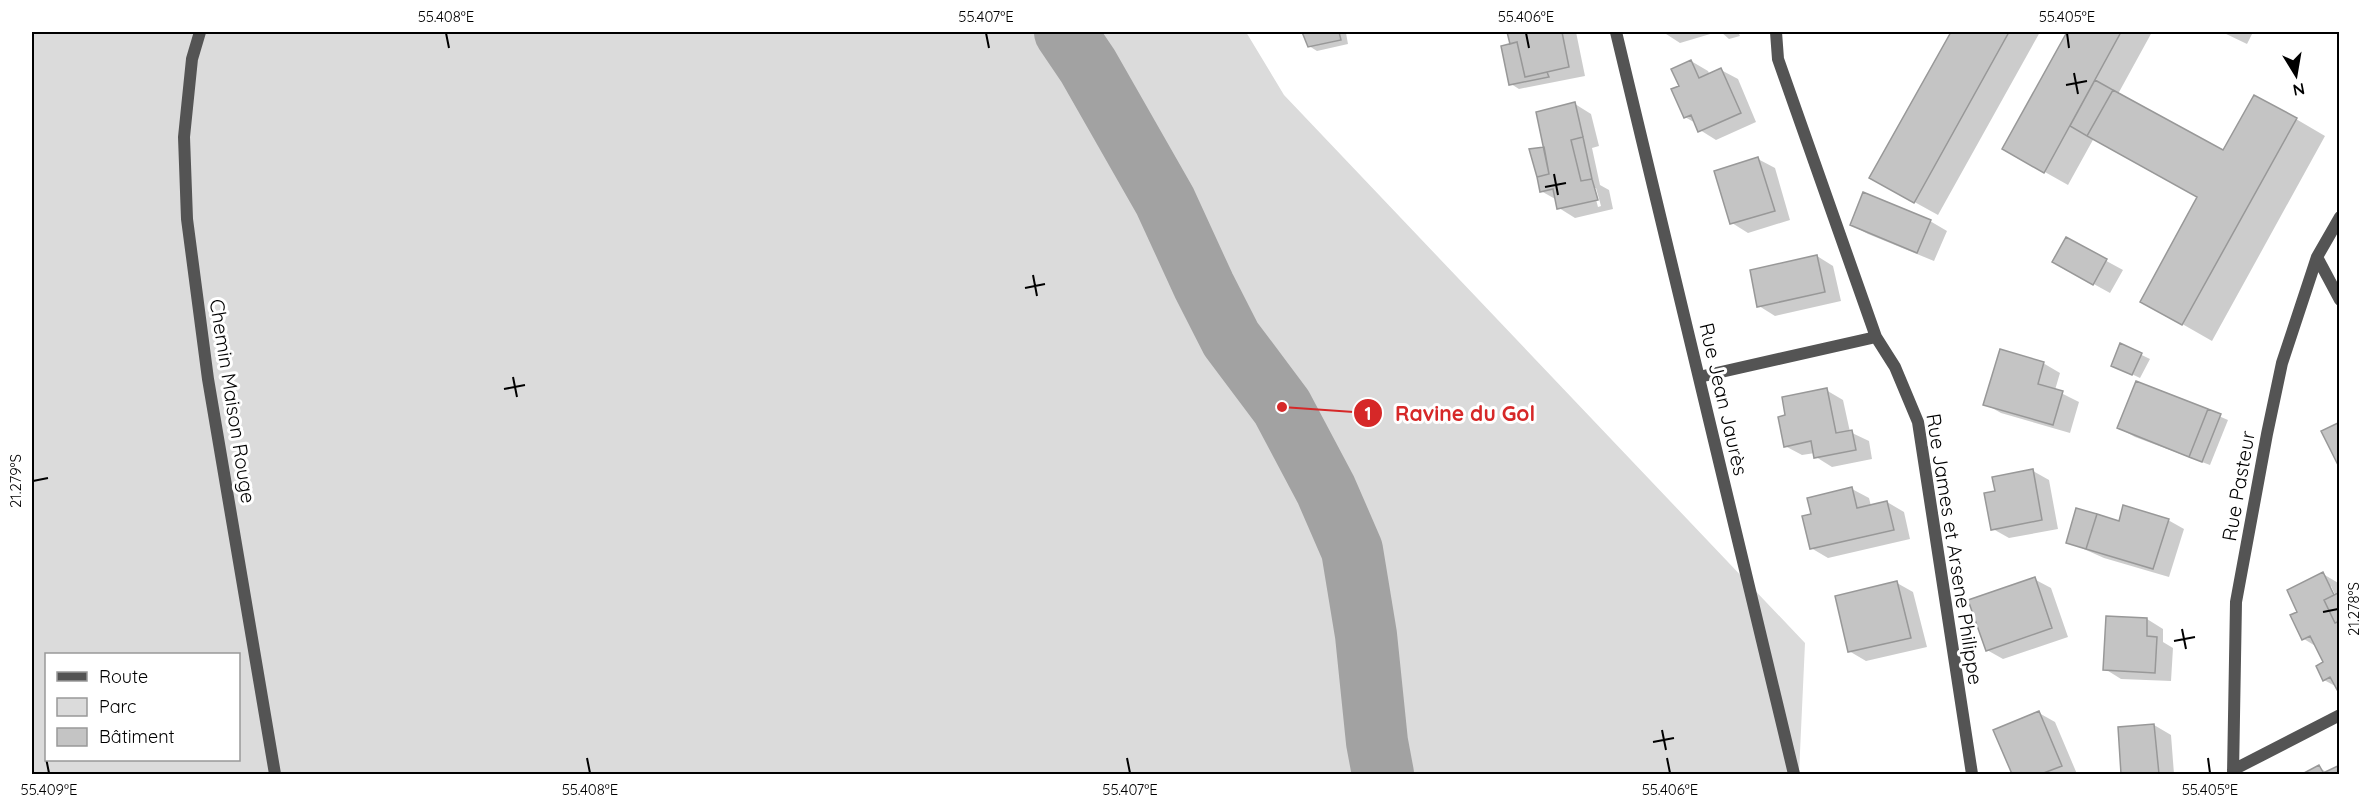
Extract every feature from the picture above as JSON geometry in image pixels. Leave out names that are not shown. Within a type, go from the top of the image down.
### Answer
[{"type":"street","name":"Chemin Maison Rouge","points":[[200,32],[192,59],[184,137],[187,219],[208,379],[274,774]]},
{"type":"street","name":"Rue Jean Jaurès","points":[[1616,32],[1794,774]]},
{"type":"street","name":"Rue James et Arsene Philippe","points":[[1776,32],[1778,59],[1876,337],[1895,367],[1918,422],[1972,774]]},
{"type":"street","name":"Rue Pasteur","points":[[2233,772],[2236,602],[2267,434],[2282,363],[2317,257],[2340,217]]},
{"type":"street","points":[[2317,257],[2340,300]]},
{"type":"street","points":[[1699,377],[1876,337]]},
{"type":"street","points":[[2233,772],[2340,714]]},
{"type":"green space","points":[[32,32],[1246,32],[1284,95],[1805,643],[1799,774],[32,774]]},
{"type":"building","points":[[1302,32],[1339,32],[1341,40],[1308,47]]},
{"type":"building","points":[[1507,32],[1562,32],[1569,67],[1525,77],[1517,42],[1510,44]]},
{"type":"building","points":[[1951,32],[2009,32],[1914,203],[1869,178]]},
{"type":"building","points":[[2067,32],[2121,32],[2044,173],[2002,149]]},
{"type":"building","points":[[1517,42],[1525,77],[1547,72],[1549,77],[1509,85],[1501,46]]},
{"type":"building","points":[[1691,60],[1699,78],[1721,68],[1741,113],[1698,132],[1691,115],[1684,118],[1671,89],[1679,86],[1671,69]]},
{"type":"building","points":[[2095,80],[2113,90],[2087,136],[2070,126]]},
{"type":"building","points":[[2113,90],[2223,150],[2254,95],[2297,118],[2182,325],[2140,302],[2197,197],[2087,136]]},
{"type":"building","points":[[1575,102],[1583,137],[1571,140],[1581,181],[1592,179],[1598,200],[1557,209],[1553,189],[1540,192],[1537,177],[1549,174],[1536,112]]},
{"type":"building","points":[[1583,137],[1592,179],[1581,181],[1571,140]]},
{"type":"building","points":[[1544,147],[1549,174],[1537,177],[1529,149]]},
{"type":"building","points":[[1758,157],[1775,211],[1730,224],[1714,171]]},
{"type":"building","points":[[1863,192],[1931,220],[1917,253],[1850,225]]},
{"type":"building","points":[[2066,237],[2107,259],[2093,285],[2052,262]]},
{"type":"building","points":[[1817,255],[1825,292],[1757,307],[1750,270]]},
{"type":"building","points":[[2120,343],[2142,353],[2132,375],[2111,366]]},
{"type":"building","points":[[2000,349],[2044,362],[2038,384],[2063,391],[2053,425],[1983,405]]},
{"type":"building","points":[[2136,381],[2208,409],[2189,457],[2117,428]]},
{"type":"building","points":[[1827,388],[1836,433],[1852,430],[1856,450],[1814,458],[1811,441],[1784,447],[1778,417],[1785,415],[1782,397]]},
{"type":"building","points":[[2208,409],[2221,414],[2202,462],[2189,457]]},
{"type":"building","points":[[2340,422],[2340,469],[2321,431]]},
{"type":"building","points":[[2033,469],[2042,520],[1991,530],[1984,493],[1995,491],[1992,477]]},
{"type":"building","points":[[1852,487],[1857,508],[1887,501],[1894,530],[1810,549],[1802,516],[1811,514],[1807,498]]},
{"type":"building","points":[[2123,505],[2169,519],[2153,569],[2086,549],[2097,514],[2119,521]]},
{"type":"building","points":[[2076,508],[2097,514],[2086,549],[2066,543]]},
{"type":"building","points":[[2323,572],[2334,595],[2324,600],[2335,623],[2340,621],[2340,695],[2330,677],[2323,681],[2316,666],[2323,662],[2310,636],[2302,640],[2290,615],[2297,612],[2287,590]]},
{"type":"building","points":[[2035,577],[2052,628],[1986,651],[1968,600]]},
{"type":"building","points":[[1897,581],[1911,638],[1848,652],[1835,596]]},
{"type":"building","points":[[2340,592],[2340,621],[2335,623],[2324,600]]},
{"type":"building","points":[[2106,616],[2147,618],[2147,636],[2157,637],[2155,673],[2103,670]]},
{"type":"building","points":[[2039,711],[2062,766],[2041,774],[2012,774],[1993,730]]},
{"type":"building","points":[[2154,724],[2159,774],[2121,774],[2118,727]]},
{"type":"building","points":[[2319,765],[2324,774],[2304,773]]},
{"type":"building","points":[[2340,765],[2340,774],[2323,773]]},
{"type":"waterway","points":[[1065,32],[1088,66],[1165,201],[1231,339],[1282,407],[1326,490],[1352,550],[1366,635],[1377,742],[1383,774]]},
{"type":"place","name":"Ravine du Gol","points":[[1282,407]]}]
